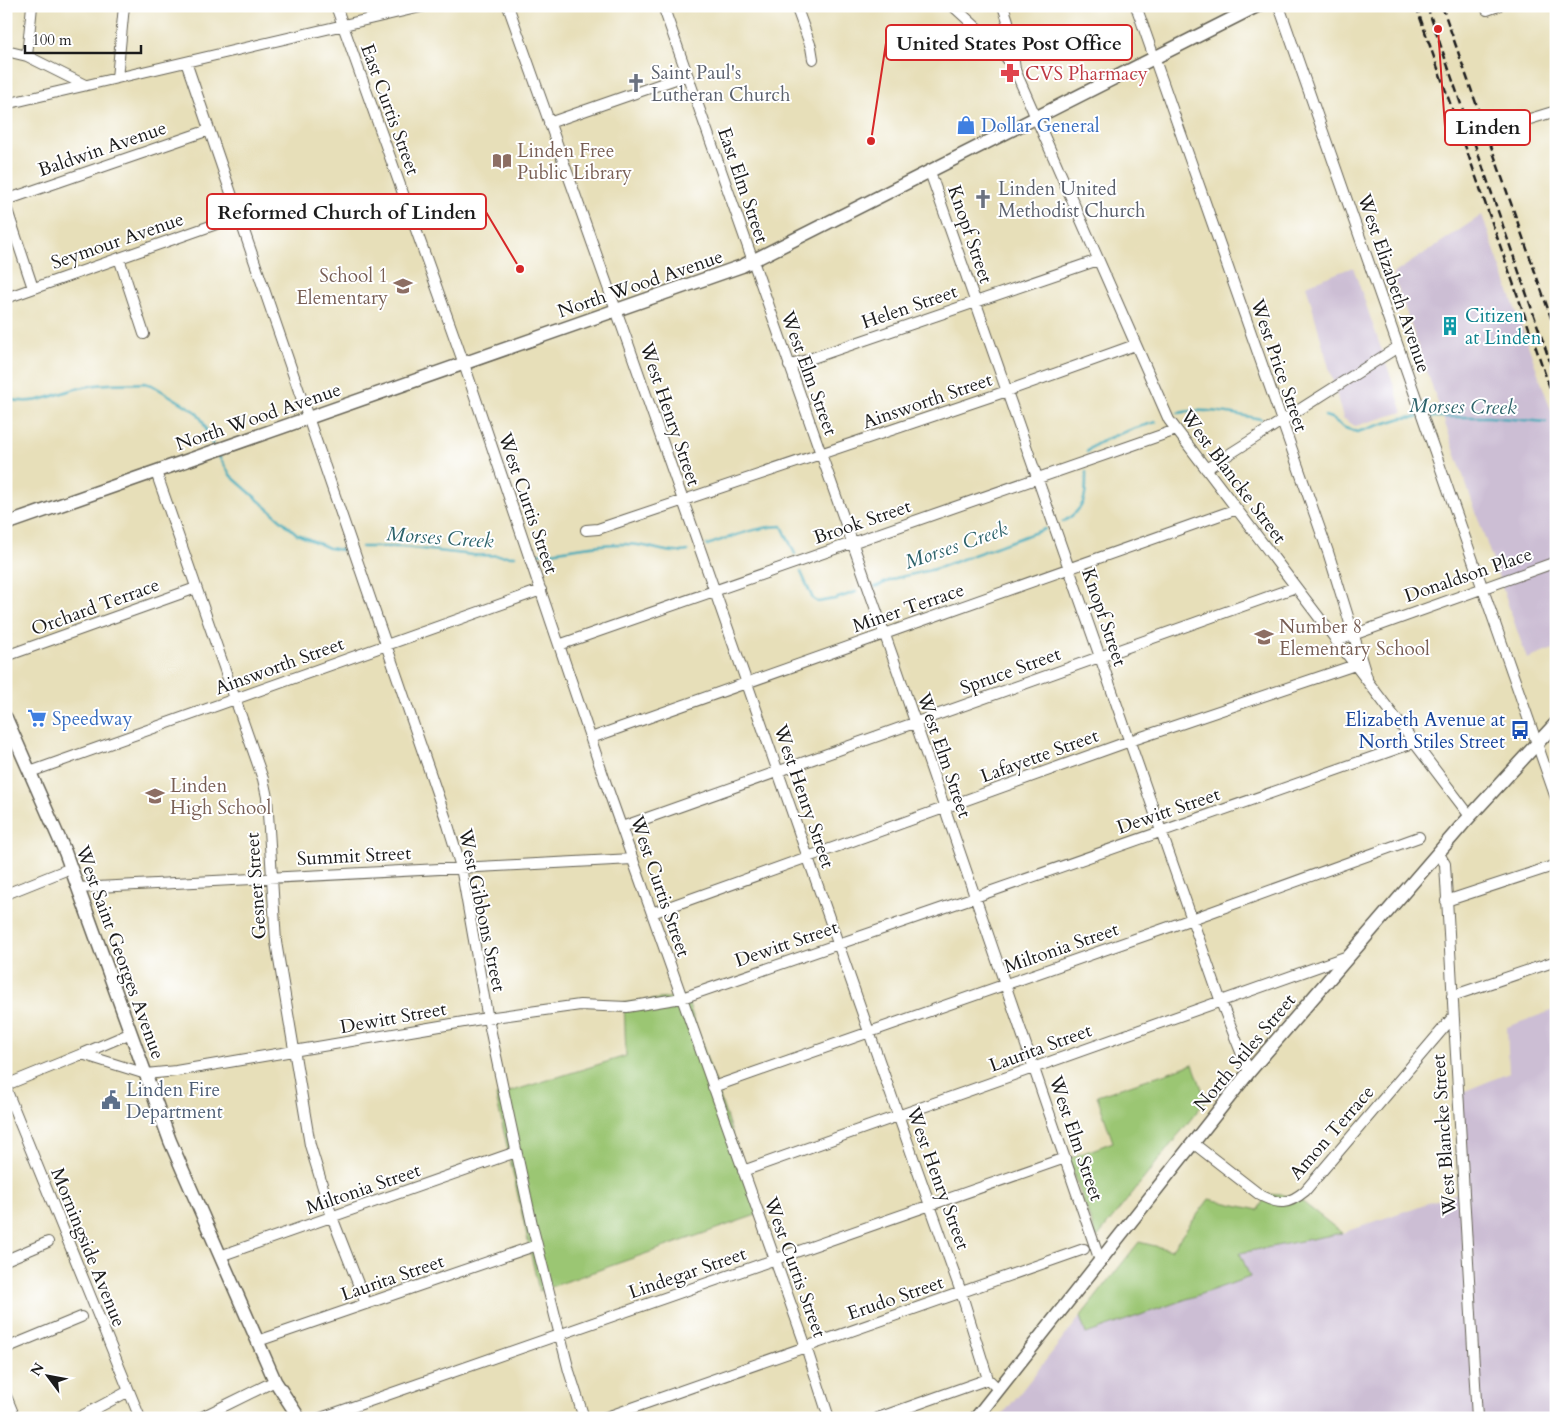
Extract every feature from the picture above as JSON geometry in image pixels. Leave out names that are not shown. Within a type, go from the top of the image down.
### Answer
[{"type":"main road","name":"North Wood Avenue","points":[[6,524],[752,262],[1257,6]]},
{"type":"main road","name":"West Saint Georges Avenue","points":[[6,718],[71,868],[170,1140],[275,1381],[299,1418]]},
{"type":"main road","name":"North Stiles Street","points":[[976,1418],[1249,1072],[1438,852],[1556,723]]},
{"type":"street","points":[[27,56],[32,6]]},
{"type":"street","points":[[117,78],[124,6]]},
{"type":"street","name":"East Curtis Street","points":[[336,6],[464,364]]},
{"type":"street","points":[[6,104],[425,6]]},
{"type":"street","name":"West Henry Street","points":[[508,6],[961,1292],[988,1379]]},
{"type":"street","name":"East Elm Street","points":[[663,6],[752,262]]},
{"type":"street","points":[[796,6],[811,47],[813,59]]},
{"type":"street","points":[[954,6],[1001,50],[1015,70]]},
{"type":"street","points":[[1003,6],[1008,21],[1015,70]]},
{"type":"street","name":"West Price Street","points":[[1136,6],[1354,633],[1369,684]]},
{"type":"street","name":"West Elizabeth Avenue","points":[[1280,6],[1393,312],[1398,347],[1556,798]]},
{"type":"street","points":[[1487,10],[1498,6]]},
{"type":"street","points":[[986,36],[995,37],[999,35],[1006,28],[1008,21]]},
{"type":"street","points":[[6,52],[27,56],[85,85]]},
{"type":"street","name":"West Gibbons Street","points":[[186,62],[307,419],[387,645],[461,867],[487,1018],[516,1152],[569,1371],[584,1418]]},
{"type":"street","name":"West Blancke Street","points":[[1015,70],[1159,400],[1176,430],[1470,816]]},
{"type":"street","points":[[549,123],[687,75]]},
{"type":"street","points":[[1520,122],[1556,111]]},
{"type":"street","name":"Baldwin Avenue","points":[[6,200],[209,130]]},
{"type":"street","name":"Knopf Street","points":[[930,172],[1221,1002],[1249,1072]]},
{"type":"street","points":[[6,207],[33,288]]},
{"type":"street","name":"Seymour Avenue","points":[[6,298],[239,216]]},
{"type":"street","points":[[119,258],[144,334]]},
{"type":"street","name":"Helen Street","points":[[789,366],[1098,260]]},
{"type":"street","name":"West Elm Street","points":[[752,262],[884,634],[1100,1260]]},
{"type":"street","name":"Ainsworth Street","points":[[586,530],[598,529],[1008,391],[1135,344]]},
{"type":"street","points":[[1206,468],[1398,347]]},
{"type":"street","name":"West Curtis Street","points":[[464,364],[559,646],[806,1347],[829,1418]]},
{"type":"street","name":"Brook Street","points":[[559,646],[1176,430]]},
{"type":"street","name":"Gesner Street","points":[[156,472],[267,797],[277,950],[310,1146],[332,1217],[366,1304]]},
{"type":"street","name":"Miner Terrace","points":[[591,738],[1237,509]]},
{"type":"street","name":"Donaldson Place","points":[[1336,641],[1556,562]]},
{"type":"street","name":"Spruce Street","points":[[622,827],[1296,587]]},
{"type":"street","name":"Orchard Terrace","points":[[6,656],[196,588]]},
{"type":"street","name":"Ainsworth Street","points":[[30,772],[540,590]]},
{"type":"street","name":"Lafayette Street","points":[[652,913],[1130,741],[1355,665]]},
{"type":"street","name":"Dewitt Street","points":[[146,1074],[176,1071],[487,1018],[580,1005],[627,1007],[682,998],[975,897],[1413,742]]},
{"type":"street","name":"Miltonia Street","points":[[713,1087],[1192,920],[1419,837]]},
{"type":"street","name":"West Blancke Street","points":[[1438,852],[1445,864],[1477,1418]]},
{"type":"street","name":"Summit Street","points":[[78,888],[633,859]]},
{"type":"street","points":[[1446,901],[1556,865]]},
{"type":"street","points":[[6,894],[71,868]]},
{"type":"street","name":"Laurita Street","points":[[743,1171],[1349,956]]},
{"type":"street","points":[[1452,996],[1556,961]]},
{"type":"street","name":"Amon Terrace","points":[[1193,1143],[1260,1195],[1272,1201],[1285,1203],[1295,1200],[1305,1191],[1453,1017]]},
{"type":"street","points":[[6,1087],[131,1034]]},
{"type":"street","points":[[82,1054],[133,1072],[146,1074]]},
{"type":"street","name":"Morningside Avenue","points":[[6,1087],[140,1418]]},
{"type":"street","name":"Miltonia Street","points":[[220,1256],[516,1152]]},
{"type":"street","name":"Lindegar Street","points":[[320,1418],[1065,1158]]},
{"type":"street","points":[[6,1260],[48,1242]]},
{"type":"street","name":"Laurita Street","points":[[258,1341],[537,1245]]},
{"type":"street","name":"Erudo Street","points":[[604,1418],[1084,1249]]},
{"type":"street","points":[[6,1348],[81,1317]]},
{"type":"street","points":[[878,1418],[988,1379],[998,1389]]},
{"type":"street","points":[[201,1418],[275,1381]]},
{"type":"street","points":[[78,1418],[129,1391]]},
{"type":"street","points":[[6,1396],[15,1418]]},
{"type":"shaded area","points":[[1482,215],[1556,424],[1556,648],[1527,659],[1393,274]]},
{"type":"shaded area","points":[[1353,267],[1403,412],[1355,426],[1343,418],[1306,285]]},
{"type":"shaded area","points":[[1556,1009],[1556,1418],[1000,1418],[1080,1317],[1087,1334],[1250,1277],[1239,1253],[1342,1233],[1465,1190],[1460,1093],[1509,1073],[1507,1027]]},
{"type":"green space","points":[[686,996],[759,1214],[539,1291],[496,1096],[626,1056],[624,1003]]},
{"type":"green space","points":[[1193,1064],[1206,1100],[1097,1238],[1068,1159],[1113,1142],[1097,1096]]},
{"type":"green space","points":[[1267,1194],[1295,1196],[1342,1233],[1240,1253],[1250,1277],[1086,1334],[1080,1317],[1139,1242],[1171,1250],[1209,1199],[1258,1210]]},
{"type":"waterway","name":"Morses Creek","points":[[6,399],[19,401],[40,400],[89,386],[144,383],[152,385],[195,411],[202,420],[214,448]]},
{"type":"waterway","name":"Morses Creek","points":[[1178,413],[1209,411],[1261,419]]},
{"type":"waterway","name":"Morses Creek","points":[[1325,416],[1345,428],[1357,432],[1402,418],[1420,417]]},
{"type":"waterway","name":"Morses Creek","points":[[1425,417],[1489,417],[1546,422]]},
{"type":"waterway","name":"Morses Creek","points":[[1087,452],[1108,438],[1156,422]]},
{"type":"waterway","name":"Morses Creek","points":[[218,455],[231,476],[297,534],[329,548],[341,550]]},
{"type":"waterway","name":"Morses Creek","points":[[1063,522],[1077,512],[1084,501],[1086,472]]},
{"type":"waterway","name":"Morses Creek","points":[[707,545],[753,530],[782,526],[795,554]]},
{"type":"waterway","name":"Morses Creek","points":[[875,587],[896,578],[935,569],[1045,529]]},
{"type":"waterway","name":"Morses Creek","points":[[537,554],[613,544],[638,545],[675,552],[688,551]]},
{"type":"waterway","name":"Morses Creek","points":[[362,547],[403,547],[473,555],[515,556]]},
{"type":"waterway","name":"Morses Creek","points":[[801,572],[813,599],[818,602],[856,592]]},
{"type":"railway","points":[[1416,6],[1556,405]]},
{"type":"railway","points":[[1427,6],[1556,379]]},
{"type":"railway","points":[[1442,6],[1556,332]]},
{"type":"place","name":"Linden","points":[[1438,29]]},
{"type":"place","name":"CVS Pharmacy","points":[[1010,73]]},
{"type":"place","name":"Saint Paul's Lutheran Church","points":[[636,83]]},
{"type":"place","name":"Dollar General","points":[[966,125]]},
{"type":"place","name":"United States Post Office","points":[[871,141]]},
{"type":"place","name":"Linden Free Public Library","points":[[502,161]]},
{"type":"place","name":"Linden United Methodist Church","points":[[983,199]]},
{"type":"place","name":"Reformed Church of Linden","points":[[520,269]]},
{"type":"place","name":"School 1 Elementary","points":[[403,286]]},
{"type":"place","name":"Citizen at Linden","points":[[1450,326]]},
{"type":"place","name":"Number 8 Elementary School","points":[[1264,637]]},
{"type":"place","name":"Speedway","points":[[37,718]]},
{"type":"place","name":"Elizabeth Avenue at North Stiles Street","points":[[1520,730]]},
{"type":"place","name":"Linden High School","points":[[155,796]]},
{"type":"place","name":"Linden Fire Department","points":[[111,1100]]}]
